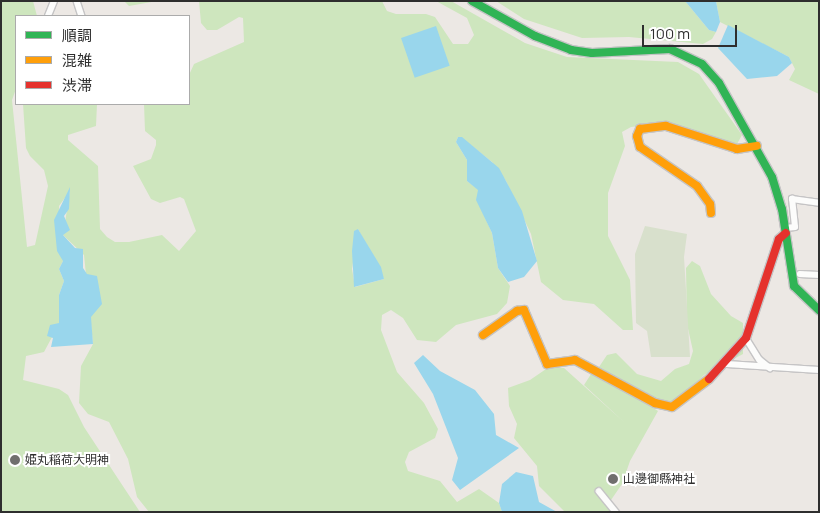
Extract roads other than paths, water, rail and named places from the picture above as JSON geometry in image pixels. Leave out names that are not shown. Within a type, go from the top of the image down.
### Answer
[{"type":"street","points":[[48,15],[54,1]]},
{"type":"street","points":[[77,1],[82,15]]},
{"type":"street","points":[[472,1],[535,36],[571,50],[592,53],[659,48],[689,55],[711,72],[757,146],[772,177],[785,230],[789,268],[794,286],[819,310]]},
{"type":"street","points":[[710,213],[710,204],[696,186],[640,146],[637,136],[640,129],[666,126],[737,149],[757,146]]},
{"type":"street","points":[[483,334],[517,310],[524,310],[546,364],[553,365],[575,360],[665,406],[672,407],[688,398],[726,364],[746,338],[779,239],[785,230],[795,227],[792,199],[819,203]]},
{"type":"street","points":[[800,274],[819,275]]},
{"type":"street","points":[[746,338],[760,360],[770,368]]},
{"type":"street","points":[[726,364],[819,370]]},
{"type":"street","points":[[599,491],[616,512]]},
{"type":"water","points":[[685,1],[716,1],[720,22],[716,32],[709,30]]},
{"type":"water","points":[[728,25],[789,57],[792,63],[777,76],[747,79],[718,48]]},
{"type":"water","points":[[436,26],[450,66],[415,78],[401,38]]},
{"type":"water","points":[[458,137],[462,137],[499,168],[522,211],[537,261],[524,277],[508,282],[498,268],[492,233],[476,200],[478,190],[467,181],[467,160],[456,142]]},
{"type":"water","points":[[70,187],[69,209],[64,216],[70,230],[63,235],[75,248],[83,249],[83,268],[87,274],[97,276],[102,304],[91,317],[93,344],[51,347],[53,338],[47,336],[50,325],[59,323],[59,295],[64,281],[59,269],[63,261],[57,251],[54,220]]},
{"type":"water","points":[[358,229],[381,267],[384,279],[354,287],[352,251],[354,231]]},
{"type":"water","points":[[423,355],[440,371],[475,390],[494,414],[496,435],[519,448],[460,490],[452,480],[458,458],[433,394],[414,363]]},
{"type":"water","points":[[516,472],[533,476],[539,502],[557,512],[502,512],[499,503],[502,484]]},
{"type":"place","name":"姫丸稲荷大明神","points":[[15,460]]},
{"type":"place","name":"山邊御縣神社","points":[[613,479]]}]
